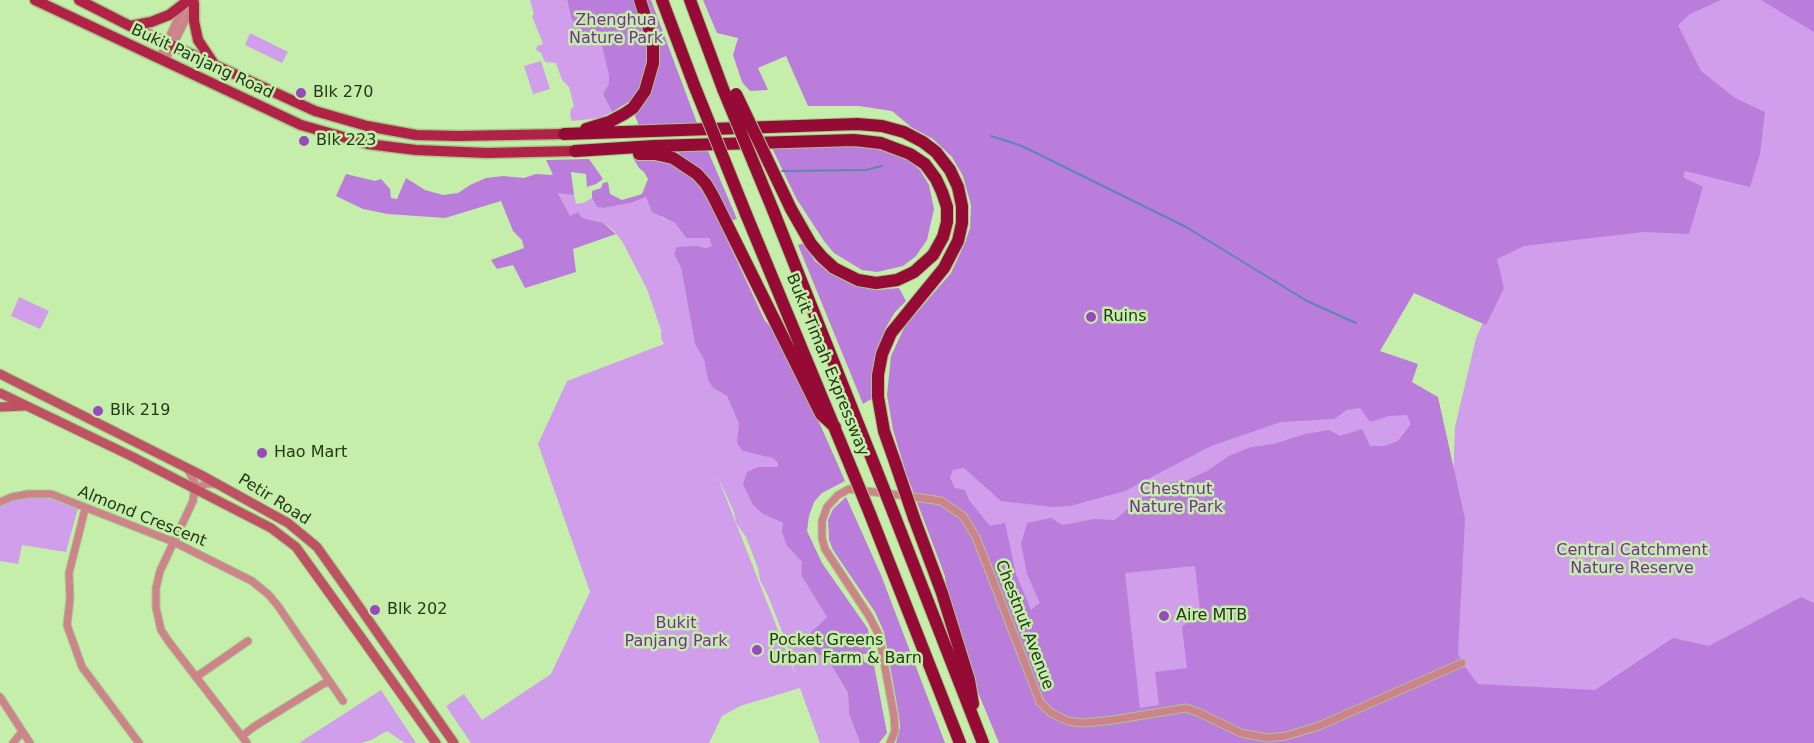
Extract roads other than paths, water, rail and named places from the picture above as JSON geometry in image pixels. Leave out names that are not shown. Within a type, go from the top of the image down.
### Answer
[{"type":"highway","points":[[564,134],[609,122],[633,108],[645,91],[653,63],[653,47],[640,0]]},
{"type":"highway","name":"Bukit Timah Expressway","points":[[662,0],[694,85],[835,427],[960,743]]},
{"type":"highway","name":"Bukit Timah Expressway","points":[[690,0],[723,89],[983,743]]},
{"type":"highway","points":[[575,151],[655,150],[854,140],[880,143],[910,154],[924,164],[936,179],[947,207],[947,222],[943,237],[933,255],[914,272],[897,280],[876,283],[858,280],[834,268],[811,244],[791,209],[735,94],[712,60]]},
{"type":"highway","points":[[564,134],[810,125],[882,126],[904,132],[923,142],[936,152],[950,170],[958,186],[962,206],[962,223],[958,241],[944,267],[891,333],[882,354],[878,375],[878,396],[884,431],[942,593],[969,680],[976,726]]},
{"type":"highway","points":[[655,150],[683,164],[706,184],[821,414],[835,427]]},
{"type":"main road","name":"Bukit Panjang Road","points":[[36,0],[301,125],[368,144],[416,150],[475,152],[575,151]]},
{"type":"main road","name":"Bukit Panjang Road","points":[[79,0],[130,26],[315,111],[367,126],[416,135],[564,134]]},
{"type":"main road","points":[[130,26],[151,22],[169,15],[191,1],[198,40],[215,64]]},
{"type":"main road","name":"Petir Road","points":[[0,375],[184,466],[288,523],[316,547],[376,629],[454,743]]},
{"type":"main road","name":"Petir Road","points":[[0,393],[196,488],[271,528],[296,547],[435,743]]},
{"type":"main road","points":[[0,407],[28,406]]},
{"type":"main road","points":[[70,427],[70,417],[79,413]]},
{"type":"main road","points":[[363,640],[375,641],[378,636],[376,629]]},
{"type":"street","points":[[162,60],[191,1]]},
{"type":"street","points":[[184,466],[193,477],[196,488],[193,501],[160,572],[156,588],[156,608],[161,630],[245,740],[255,726],[322,684],[329,682]]},
{"type":"street","points":[[196,488],[206,484],[219,484]]},
{"type":"street","name":"Chestnut Avenue","points":[[890,743],[895,731],[894,716],[879,635],[825,549],[822,538],[821,528],[827,507],[838,495],[849,489],[941,501],[963,516],[976,537],[1041,702],[1051,713],[1068,721],[1083,723],[1113,720],[1186,708],[1240,733],[1267,738],[1286,736],[1319,726],[1462,663]]},
{"type":"street","name":"Almond Crescent","points":[[0,502],[28,494],[51,494],[174,542],[252,581],[269,595],[343,701]]},
{"type":"street","points":[[85,508],[69,573],[67,625],[82,667],[139,743]]},
{"type":"street","points":[[196,677],[248,641]]},
{"type":"street","points":[[0,697],[30,743]]},
{"type":"street","points":[[13,743],[22,732]]},
{"type":"waterway","points":[[991,136],[1022,146],[1186,227],[1307,301],[1356,323]]},
{"type":"waterway","points":[[782,171],[866,170],[882,166]]},
{"type":"place","name":"Blk 270","points":[[301,93]]},
{"type":"place","name":"Blk 223","points":[[304,141]]},
{"type":"place","name":"Ruins","points":[[1091,317]]},
{"type":"place","name":"Blk 219","points":[[98,411]]},
{"type":"place","name":"Hao Mart","points":[[262,453]]},
{"type":"place","name":"Blk 202","points":[[375,610]]},
{"type":"place","name":"Aire MTB","points":[[1164,616]]},
{"type":"place","name":"Pocket Greens Urban Farm & Barn","points":[[757,650]]},
{"type":"park label","name":"Zhenghua Nature Park","points":[[616,30]]},
{"type":"park label","name":"Chestnut Nature Park","points":[[1176,499]]},
{"type":"park label","name":"Central Catchment Nature Reserve","points":[[1632,560]]},
{"type":"park label","name":"Bukit Panjang Park","points":[[676,633]]}]
